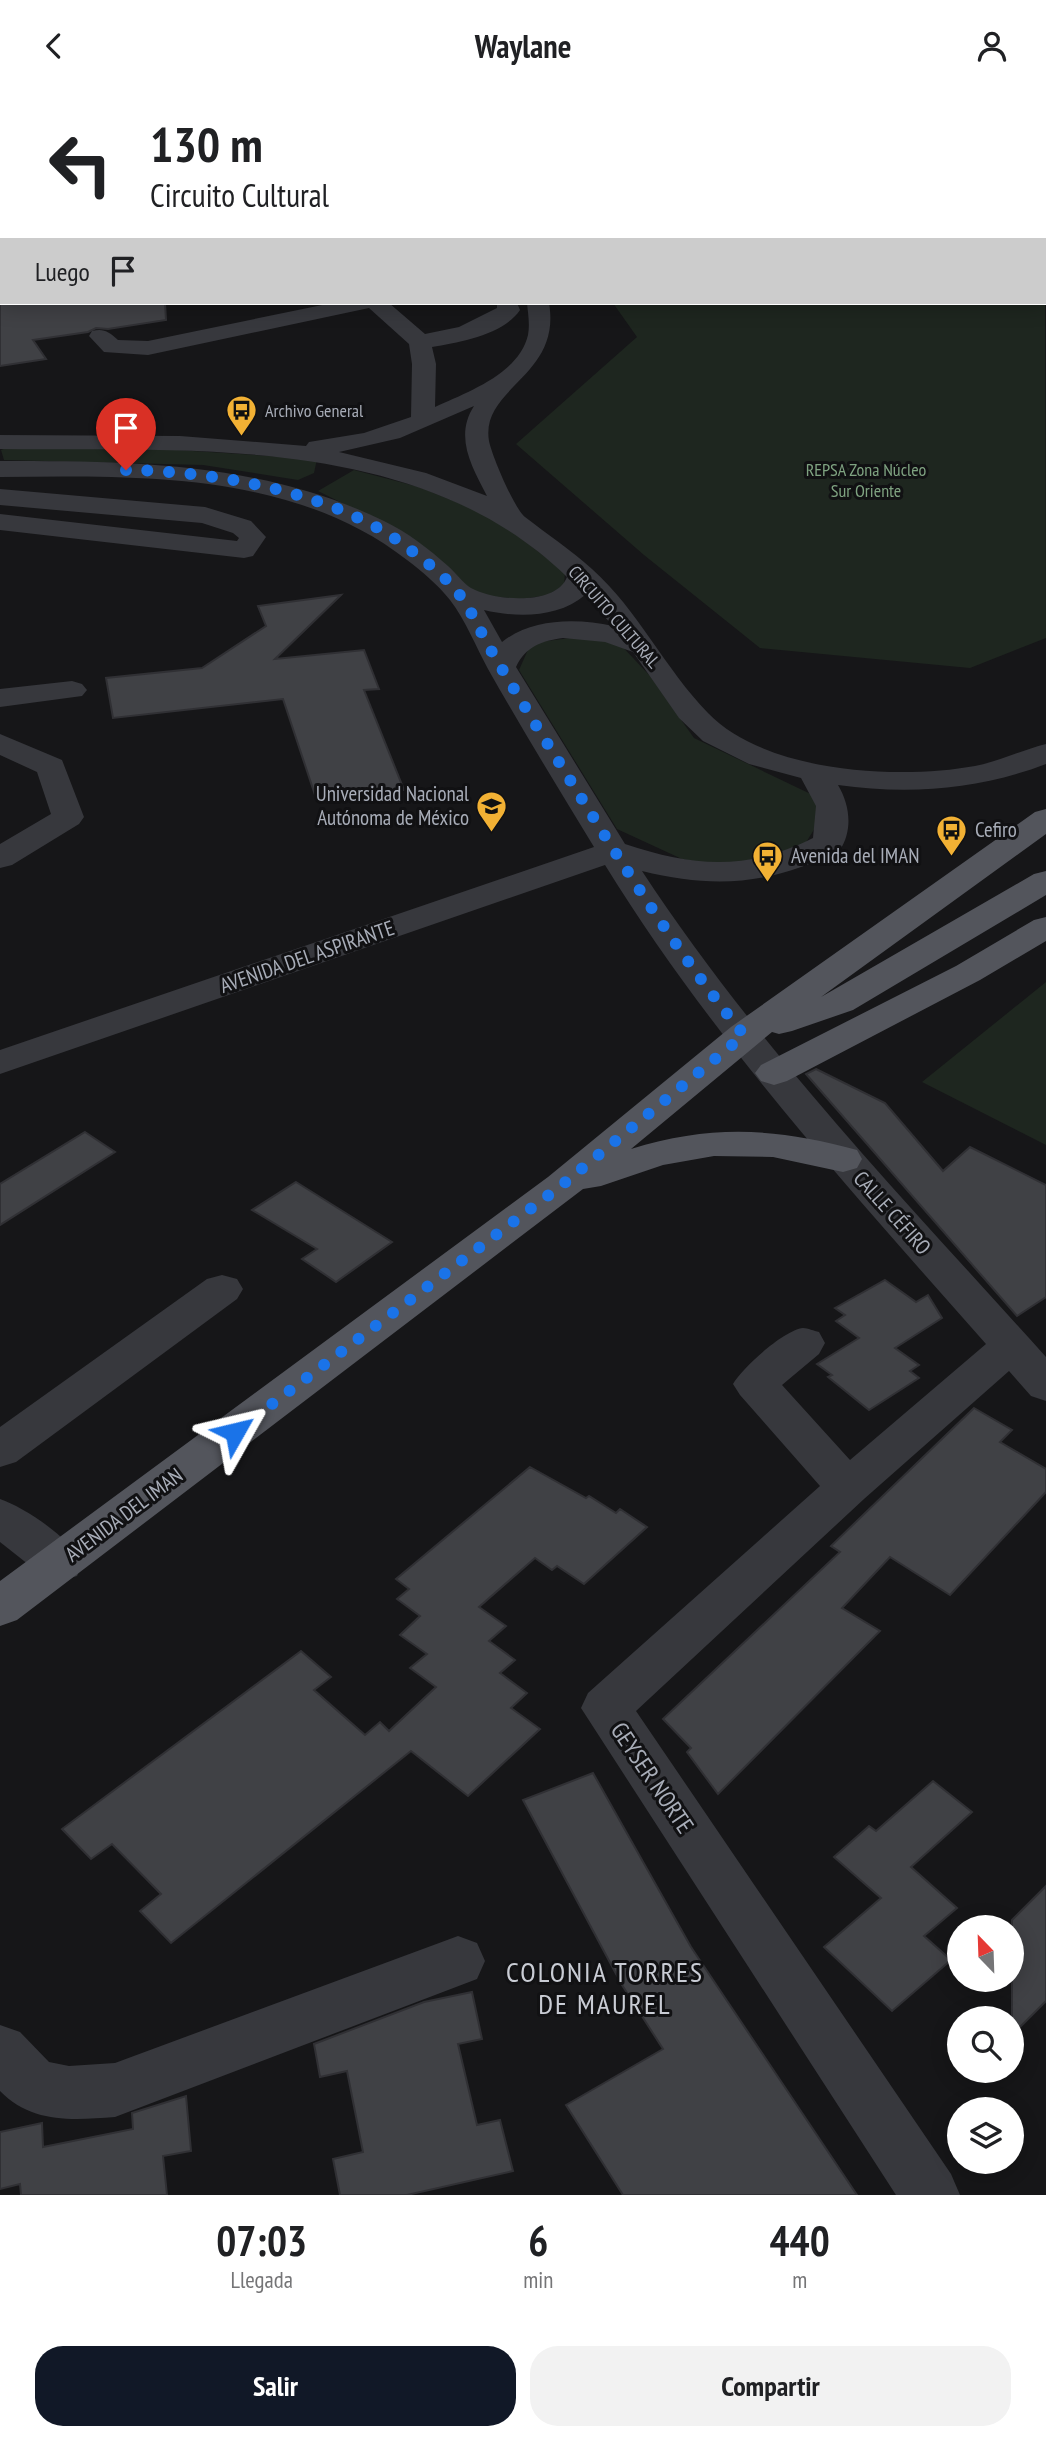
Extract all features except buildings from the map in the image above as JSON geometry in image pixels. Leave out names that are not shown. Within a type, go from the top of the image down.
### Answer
[{"type":"main road","name":"AVENIDA DEL IMAN","points":[[0,1607],[562,1185],[744,1035],[1046,819]]},
{"type":"main road","name":"AVENIDA DEL IMAN","points":[[744,1035],[840,1002],[1046,881]]},
{"type":"main road","points":[[774,1073],[968,973],[1046,927]]},
{"type":"main road","points":[[562,1185],[657,1153],[713,1142],[756,1141],[796,1146],[844,1159]]},
{"type":"street","points":[[100,336],[112,347],[148,348],[352,305]]},
{"type":"street","points":[[378,305],[421,341],[424,364],[423,420]]},
{"type":"street","points":[[421,341],[442,339],[486,324],[509,310],[507,305]]},
{"type":"street","points":[[511,518],[479,451],[475,425],[487,403],[533,353],[543,323],[538,305]]},
{"type":"street","points":[[287,450],[365,440],[468,401],[506,380]]},
{"type":"street","name":"CIRCUITO CULTURAL","points":[[3,456],[188,445],[287,450],[399,473],[473,499],[511,518],[582,575],[644,647],[685,707],[709,732],[745,751],[814,774],[908,781],[969,776],[1022,764],[1046,753]]},
{"type":"street","name":"CIRCUITO CULTURAL","points":[[3,456],[150,470],[268,488],[334,508],[378,528],[412,551],[459,593],[500,667],[614,851],[697,976],[744,1035]]},
{"type":"street","points":[[268,488],[290,487],[318,479],[329,471],[331,465],[325,456]]},
{"type":"street","points":[[74,532],[150,470]]},
{"type":"street","points":[[0,496],[104,508],[205,515],[242,527],[253,537],[244,550],[0,522]]},
{"type":"street","points":[[459,593],[496,606],[543,604],[568,595],[582,582],[582,575]]},
{"type":"street","points":[[500,667],[508,651],[517,644],[559,631],[607,632],[644,647]]},
{"type":"street","points":[[0,698],[72,690]]},
{"type":"street","points":[[0,743],[51,767],[68,817],[0,858]]},
{"type":"street","points":[[614,851],[646,863],[706,873],[736,889],[799,878],[801,859],[828,843],[834,821],[831,798],[814,774]]},
{"type":"street","name":"AVENIDA DEL ASPIRANTE","points":[[0,1063],[614,851]]},
{"type":"street","name":"CALLE CÉFIRO","points":[[744,1035],[844,1159],[1046,1385]]},
{"type":"street","points":[[0,1450],[222,1289]]},
{"type":"street","points":[[804,1343],[755,1384],[848,1487]]},
{"type":"street","name":"GEYSER NORTE","points":[[930,2195],[606,1708],[848,1487],[1012,1346]]},
{"type":"street","points":[[0,1517],[60,1563]]},
{"type":"street","points":[[0,2050],[34,2086],[69,2093],[115,2090],[458,1961]]},
{"type":"green space","name":"REPSA Zona Núcleo Sur Oriente","points":[[614,305],[1045,305],[1046,638],[970,668],[760,648],[644,555],[516,444],[637,337]]},
{"type":"green space","points":[[16,444],[317,459],[314,473],[298,480],[203,465],[4,460],[1,450]]},
{"type":"green space","points":[[354,470],[419,487],[493,517],[565,572],[564,585],[548,595],[522,599],[481,596],[364,514],[318,491]]},
{"type":"green space","points":[[578,637],[617,641],[650,676],[694,738],[819,798],[818,823],[805,844],[756,861],[720,866],[682,859],[617,829],[519,670],[531,643]]},
{"type":"green space","points":[[1046,982],[1046,1145],[922,1082]]},
{"type":"place","name":"Archivo General","points":[[242,438]]},
{"type":"place","name":"Universidad Nacional Autónoma de México","points":[[492,833]]},
{"type":"place","name":"Cefiro","points":[[952,857]]},
{"type":"place","name":"Avenida del IMAN","points":[[768,883]]},
{"type":"district","name":"COLONIA TORRES DE MAUREL","points":[[605,1988]]},
{"type":"route","points":[[126,470],[150,470],[268,488],[334,508],[378,528],[395,539],[459,593],[500,667],[628,872],[697,976],[744,1035],[562,1185],[235,1432]]}]
